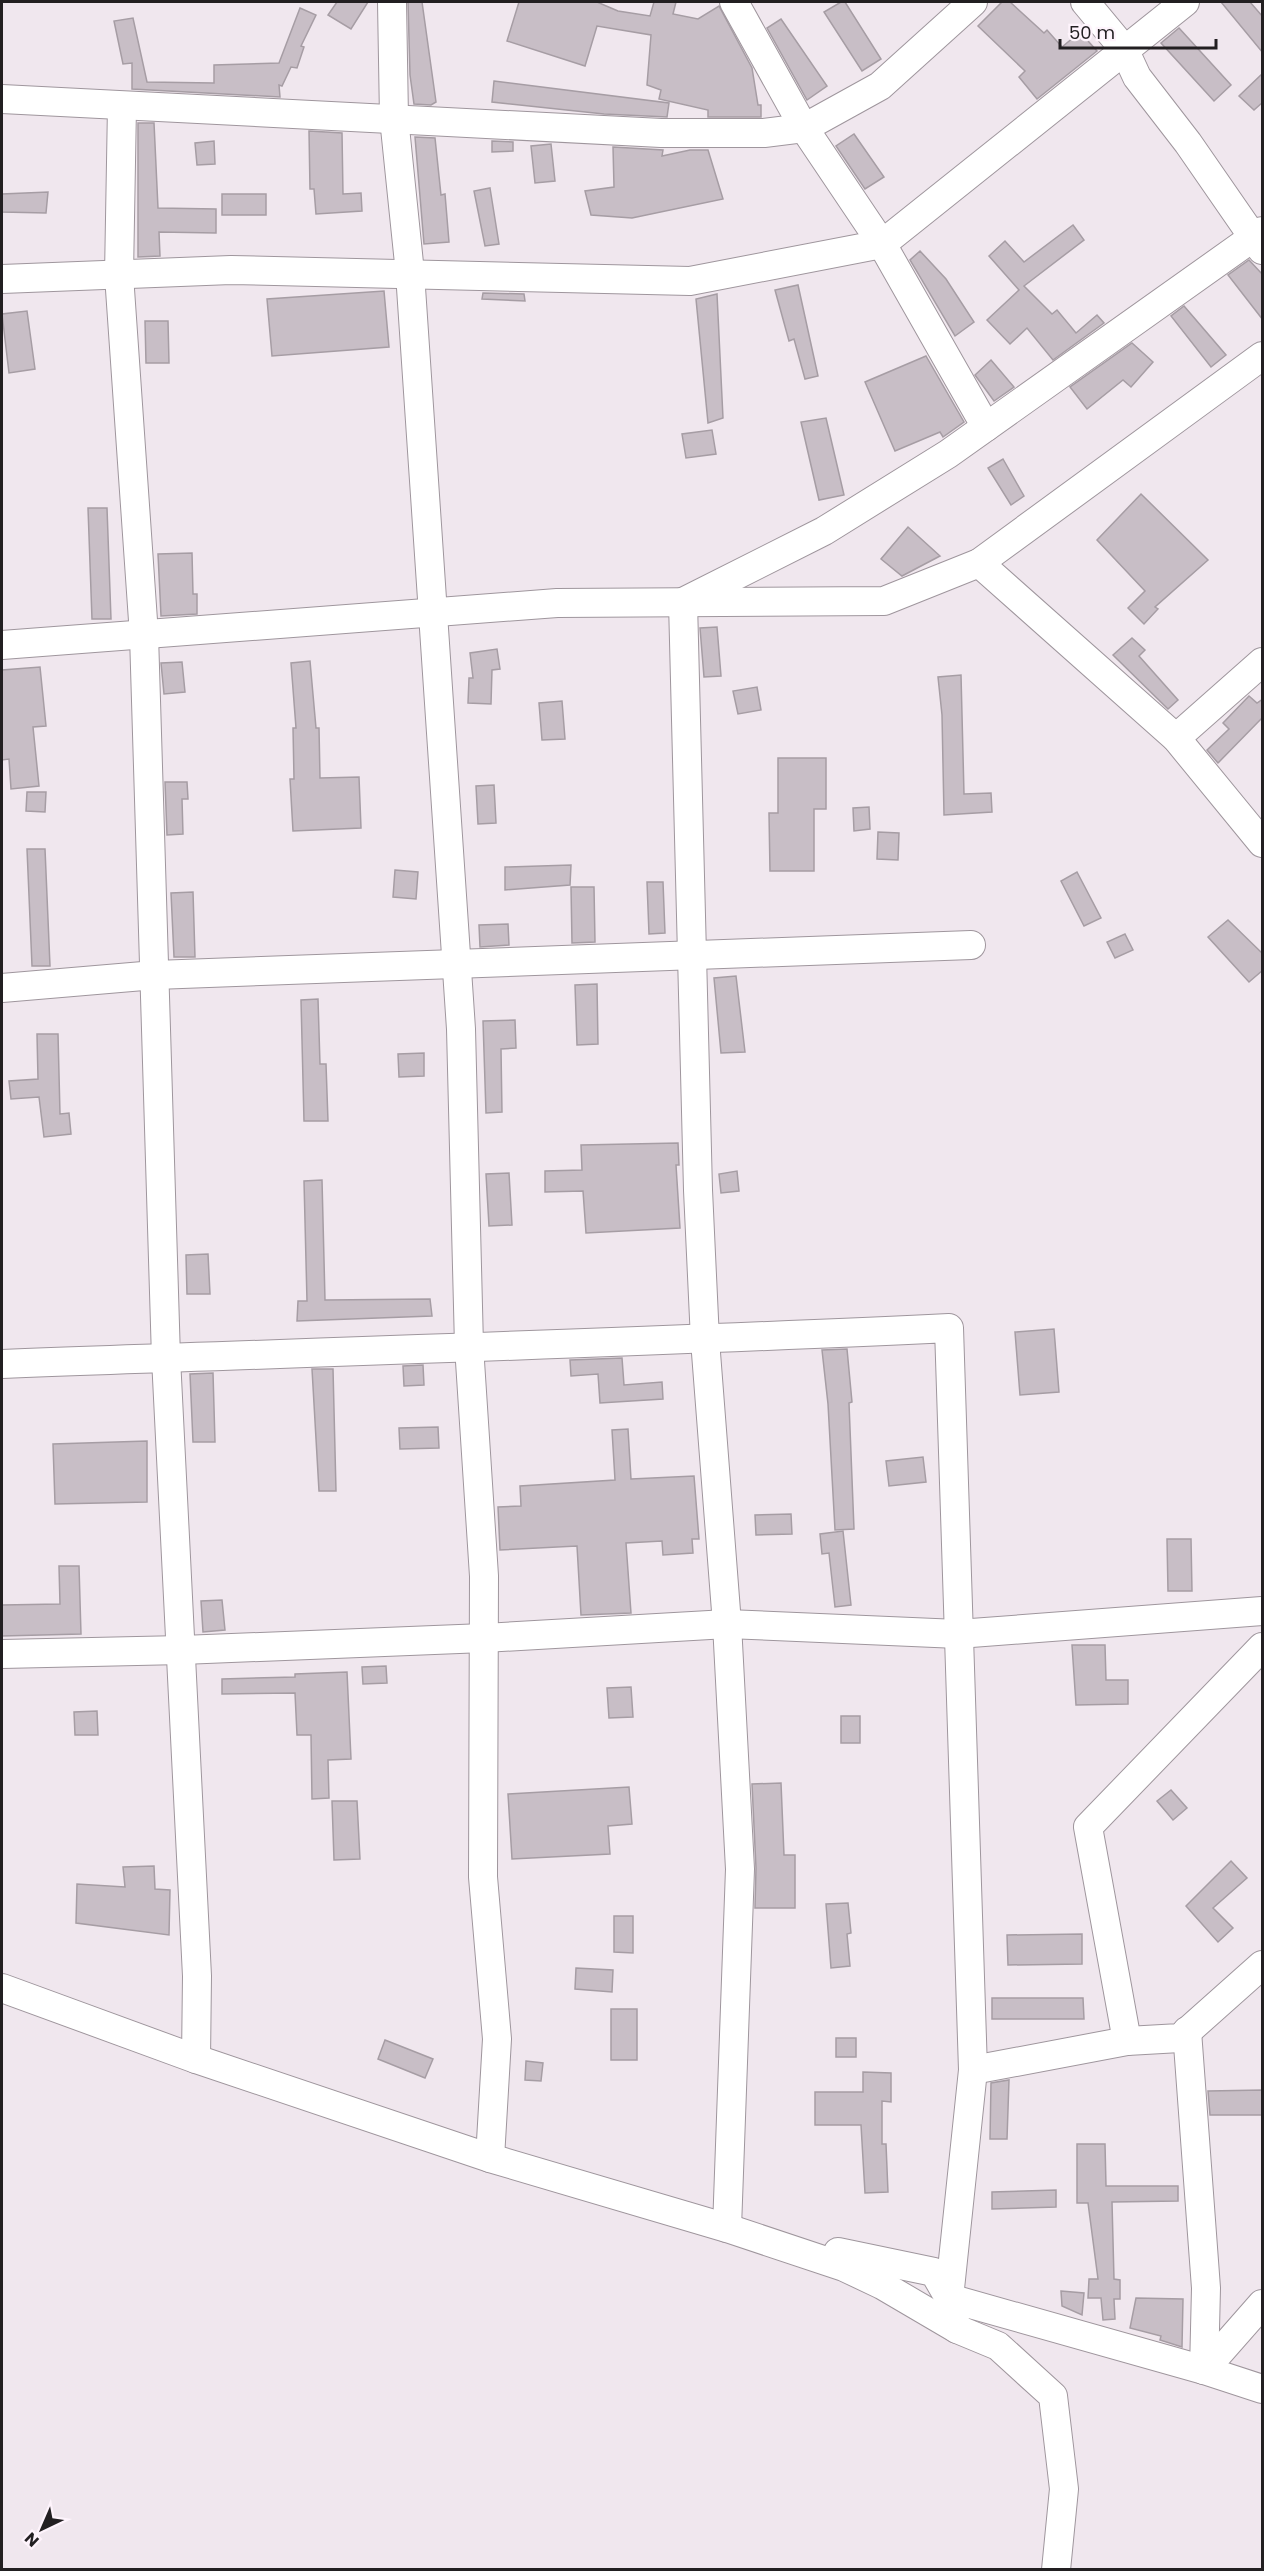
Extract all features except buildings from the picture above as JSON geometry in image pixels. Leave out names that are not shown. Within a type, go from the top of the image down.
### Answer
[{"type":"street","points":[[392,2],[394,118],[410,273],[461,1029],[469,1346],[484,1576],[483,1877],[496,2039],[490,2158]]},
{"type":"street","points":[[734,2],[804,128],[882,244],[986,427]]},
{"type":"street","points":[[2,99],[661,133],[764,133],[804,128],[880,86],[973,2]]},
{"type":"street","points":[[682,602],[824,531],[986,427],[1260,240],[1137,77],[1124,49],[1085,2]]},
{"type":"street","points":[[2,279],[231,270],[690,281],[882,244],[1185,2]]},
{"type":"street","points":[[122,106],[119,275],[144,635],[166,1358],[197,1976],[196,2059]]},
{"type":"street","points":[[2,645],[557,603],[884,601],[979,563],[1263,356]]},
{"type":"street","points":[[979,563],[1176,738],[1263,843]]},
{"type":"street","points":[[682,602],[691,956],[705,1340],[727,1624],[740,1869],[727,2228]]},
{"type":"street","points":[[1176,738],[1263,662]]},
{"type":"street","points":[[2,988],[155,975],[456,966],[971,945]]},
{"type":"street","points":[[2,1365],[469,1346],[705,1340],[950,1328],[973,2070],[949,2298]]},
{"type":"street","points":[[2,1654],[182,1650],[484,1638],[727,1624],[958,1634],[1263,1611]]},
{"type":"street","points":[[1126,2041],[1088,1827],[1263,1647]]},
{"type":"street","points":[[973,2070],[1126,2041],[1180,2038],[1263,1965]]},
{"type":"street","points":[[2,1988],[196,2059],[490,2158],[727,2228],[844,2267],[882,2285],[957,2330],[998,2346],[1053,2396],[1064,2489],[1056,2570]]},
{"type":"street","points":[[1187,2031],[1206,2288],[1204,2370]]},
{"type":"street","points":[[727,2228],[934,2272],[949,2298],[957,2330]]},
{"type":"street","points":[[949,2298],[1204,2370],[1263,2389]]},
{"type":"street","points":[[1204,2370],[1263,2304]]}]
